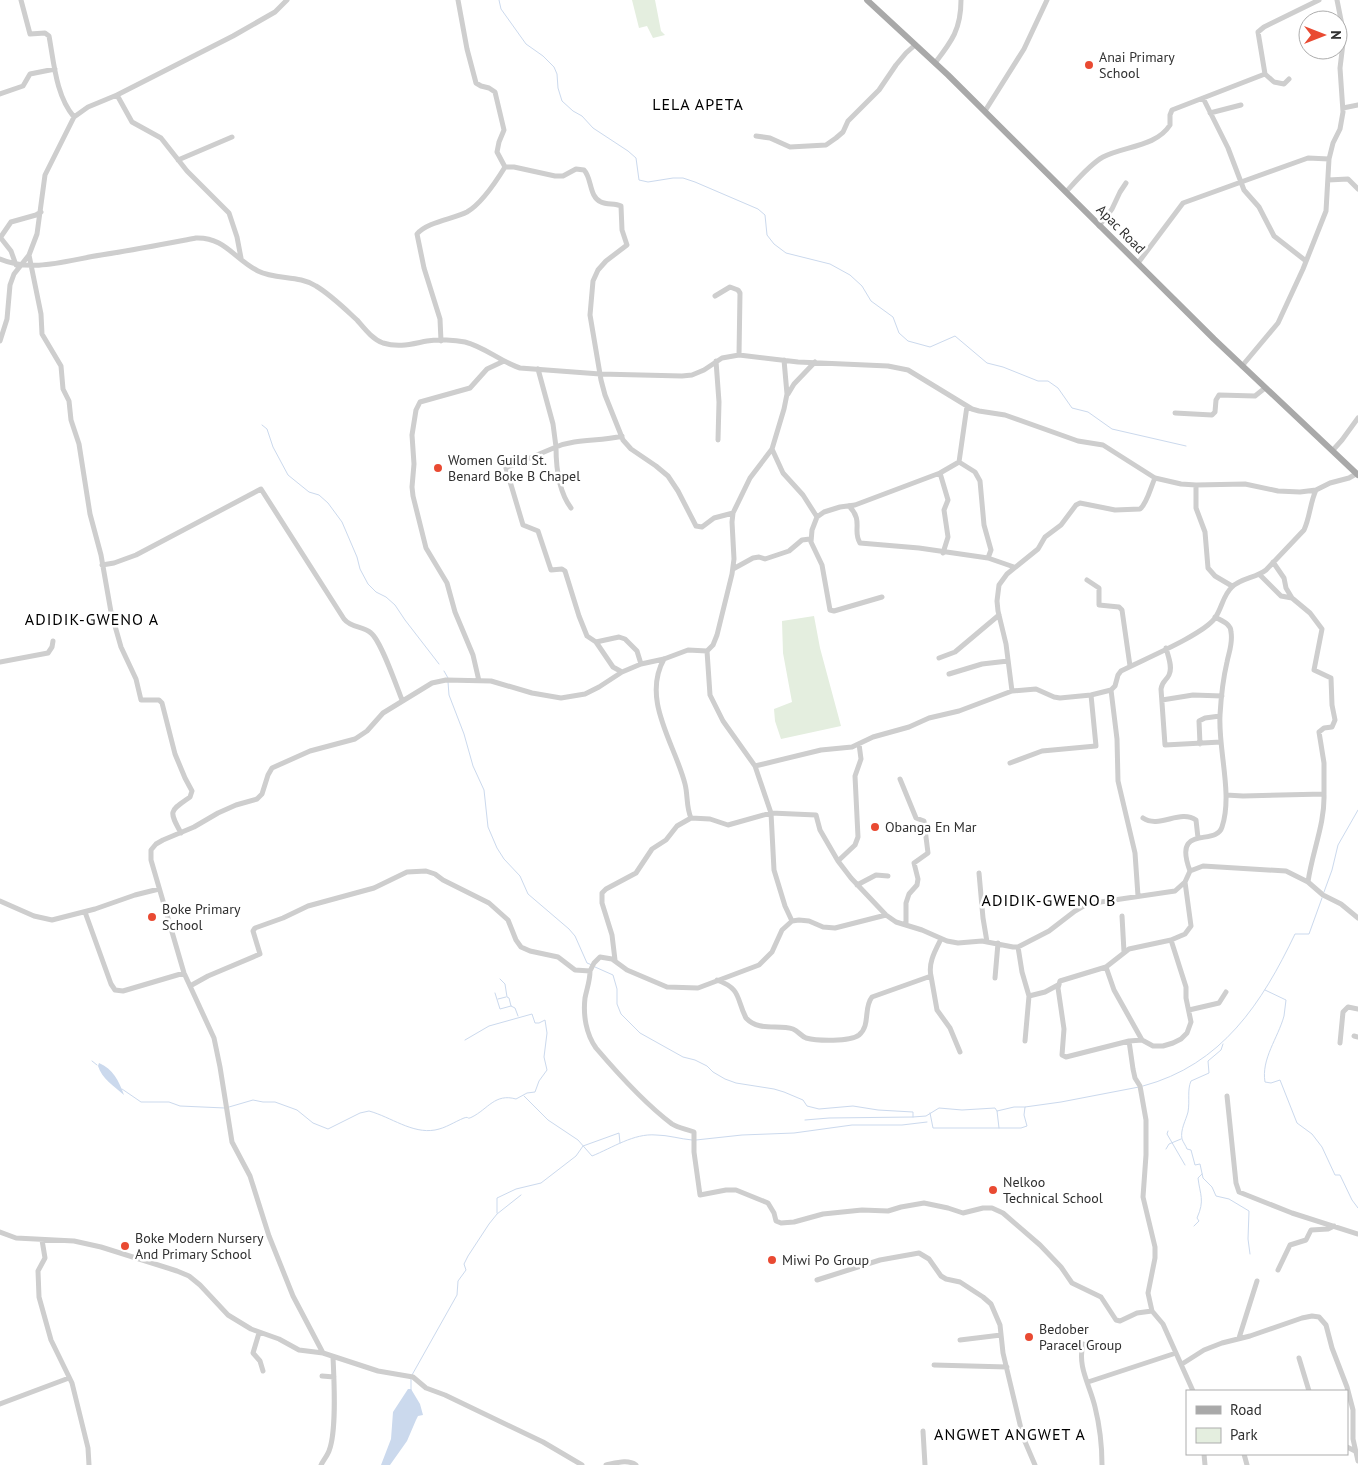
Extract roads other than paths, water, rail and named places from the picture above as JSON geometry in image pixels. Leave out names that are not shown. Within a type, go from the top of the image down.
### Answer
[{"type":"main road","name":"Apac Road","points":[[867,0],[985,111],[1242,366],[1357,474]]},
{"type":"street","points":[[21,0],[30,34],[45,33],[49,36],[55,69],[66,106],[74,117]]},
{"type":"street","points":[[0,341],[7,319],[10,285],[18,265],[29,255],[38,234],[45,175],[74,117],[88,107],[117,95],[233,36],[275,12],[287,0]]},
{"type":"street","points":[[458,0],[475,80],[478,85],[495,92],[504,130],[497,152],[505,167]]},
{"type":"street","points":[[935,63],[954,39],[960,17],[961,0]]},
{"type":"street","points":[[985,111],[1024,49],[1047,0]]},
{"type":"street","points":[[1289,79],[1284,84],[1278,84],[1265,74],[1258,32],[1264,27],[1318,0]]},
{"type":"street","points":[[1242,366],[1278,323],[1306,261],[1326,210],[1329,159],[1333,143],[1340,129],[1343,108],[1340,68],[1344,35],[1338,0]]},
{"type":"street","points":[[756,136],[770,138],[790,146],[826,145],[843,132],[848,120],[879,90],[896,65],[915,45]]},
{"type":"street","points":[[0,94],[23,86],[30,74],[55,69]]},
{"type":"street","points":[[1066,192],[1095,162],[1103,157],[1144,144],[1167,129],[1171,122],[1170,115],[1172,110],[1265,74]]},
{"type":"street","points":[[117,95],[132,122],[161,138],[178,160],[229,213],[237,237],[241,259]]},
{"type":"street","points":[[1203,98],[1228,148],[1240,184],[1259,207],[1274,236],[1306,261]]},
{"type":"street","points":[[1343,108],[1358,105]]},
{"type":"street","points":[[1210,113],[1241,106]]},
{"type":"street","points":[[178,160],[232,137]]},
{"type":"street","points":[[1138,264],[1181,205],[1308,158],[1329,159]]},
{"type":"street","points":[[441,341],[440,319],[424,268],[418,234],[425,228],[456,217],[471,209],[505,167]]},
{"type":"street","points":[[505,167],[543,172],[555,176],[563,176],[576,169],[584,170],[587,172],[597,200],[621,206],[622,230],[626,245],[598,270],[591,290],[590,315],[605,394],[622,436],[631,449],[668,476],[697,527],[702,527],[714,518],[733,512]]},
{"type":"street","points":[[1328,180],[1348,179],[1358,189]]},
{"type":"street","points":[[1099,226],[1112,209],[1126,183]]},
{"type":"street","points":[[18,265],[11,251],[0,238],[11,222],[41,212]]},
{"type":"street","points":[[0,259],[18,265],[32,266],[202,238],[219,242],[250,267],[261,272],[316,285],[349,313],[375,339],[383,343],[408,346],[427,341],[464,342],[520,368],[600,374],[692,375],[704,370],[716,361],[738,355],[784,360],[888,366],[908,370],[967,406],[979,411],[1005,415],[1078,441],[1103,445],[1155,478],[1181,484],[1196,486],[1245,484],[1278,491],[1300,492],[1316,490],[1357,474]]},
{"type":"street","points":[[29,255],[41,314],[42,334],[61,366],[63,389],[69,401],[71,420],[79,444],[90,514],[117,635],[136,679],[141,700],[159,700],[162,703],[173,747],[192,791],[190,797],[177,805],[173,812],[174,820],[181,833]]},
{"type":"street","points":[[715,296],[730,288],[735,288],[740,292],[738,355]]},
{"type":"street","points":[[784,360],[787,394]]},
{"type":"street","points":[[479,681],[474,656],[455,612],[447,583],[423,541],[412,486],[414,464],[412,435],[416,410],[420,402],[470,388],[487,369],[504,361]]},
{"type":"street","points":[[716,361],[718,440]]},
{"type":"street","points":[[792,921],[785,906],[774,870],[771,813],[755,766],[724,721],[710,696],[707,651],[714,643],[733,569],[733,512],[750,478],[772,449],[787,394],[815,362]]},
{"type":"street","points":[[538,369],[553,424],[559,476],[566,500],[571,508]]},
{"type":"street","points":[[1175,413],[1212,415],[1216,412],[1216,400],[1219,395],[1255,396],[1265,388]]},
{"type":"street","points":[[959,462],[967,406]]},
{"type":"street","points":[[1332,450],[1358,418]]},
{"type":"street","points":[[622,436],[571,442],[506,468],[523,525],[525,528],[538,531],[551,570],[562,569],[565,571],[587,636],[596,642],[609,664],[622,672]]},
{"type":"street","points":[[772,449],[783,473],[803,495],[817,517]]},
{"type":"street","points":[[882,597],[834,611],[830,610],[822,565],[810,539],[817,517],[832,510],[849,506],[940,473],[959,462]]},
{"type":"street","points":[[959,462],[974,472],[980,481],[984,526],[991,550],[988,558]]},
{"type":"street","points":[[940,473],[948,500],[944,514],[948,533],[943,553]]},
{"type":"street","points":[[1012,691],[1005,636],[997,601],[999,585],[1004,576],[1038,549],[1045,537],[1061,525],[1076,505],[1080,503],[1122,510],[1140,510],[1144,507],[1148,491],[1155,478]]},
{"type":"street","points":[[1196,486],[1196,508],[1205,532],[1208,568],[1215,576],[1232,586]]},
{"type":"street","points":[[102,565],[136,555],[261,490],[344,619],[350,624],[365,628],[377,639],[402,700]]},
{"type":"street","points":[[755,766],[821,750],[848,748],[873,737],[909,727],[929,718],[959,711],[1012,691],[1036,689],[1056,698],[1091,695],[1111,690],[1115,686],[1120,673],[1198,631],[1215,617],[1232,586],[1260,575],[1274,562],[1304,530],[1311,501],[1316,490]]},
{"type":"street","points":[[849,506],[857,518],[858,540],[860,543],[919,548],[943,553],[988,558],[1014,567]]},
{"type":"street","points":[[733,569],[753,558],[766,559],[789,551],[802,540],[810,539]]},
{"type":"street","points":[[1274,562],[1276,569],[1284,578],[1286,588],[1292,598],[1310,613],[1321,627],[1314,670],[1331,678],[1335,723],[1332,727],[1324,728],[1319,732],[1324,763],[1323,819],[1314,847],[1308,882]]},
{"type":"street","points":[[1260,575],[1281,596],[1292,598]]},
{"type":"street","points":[[1087,580],[1099,588],[1099,605],[1122,610],[1130,666]]},
{"type":"street","points":[[939,658],[956,652],[999,615]]},
{"type":"street","points":[[1190,871],[1187,845],[1191,840],[1216,835],[1222,829],[1226,795],[1220,716],[1227,662],[1231,648],[1231,630],[1226,623],[1215,617]]},
{"type":"street","points":[[596,642],[619,637],[625,639],[637,651],[641,664]]},
{"type":"street","points":[[0,662],[48,653],[53,641]]},
{"type":"street","points":[[1166,648],[1170,674],[1162,684],[1165,745],[1221,742]]},
{"type":"street","points":[[323,1353],[293,1296],[268,1236],[250,1176],[232,1142],[214,1038],[184,973],[151,860],[151,850],[163,840],[236,805],[257,799],[262,794],[272,768],[310,750],[354,739],[367,732],[383,713],[402,700],[438,681],[497,682],[523,691],[561,698],[585,694],[622,672],[641,664],[664,659],[688,650],[707,651]]},
{"type":"street","points":[[664,659],[656,678],[658,708],[686,784],[691,818]]},
{"type":"street","points":[[949,674],[974,666],[1008,662]]},
{"type":"street","points":[[1111,690],[1117,739],[1118,779],[1135,853],[1138,896]]},
{"type":"street","points":[[1010,763],[1042,750],[1096,746],[1091,695]]},
{"type":"street","points":[[1162,700],[1193,695],[1222,696]]},
{"type":"street","points":[[1200,744],[1199,721],[1205,718],[1220,716]]},
{"type":"street","points":[[838,860],[855,844],[858,837],[855,776],[861,759],[859,744]]},
{"type":"street","points":[[900,779],[916,818],[924,821],[929,849],[926,855],[914,863],[918,879],[917,885],[909,894],[906,903],[906,925]]},
{"type":"street","points":[[1226,795],[1324,794]]},
{"type":"street","points":[[615,960],[612,935],[602,903],[602,893],[606,888],[636,872],[652,849],[666,840],[677,826],[691,818],[710,819],[728,825],[771,813],[816,815],[820,830],[838,860],[857,885],[886,915],[896,922],[954,943],[977,941],[1018,947],[1049,931],[1087,904],[1172,893],[1185,882],[1190,871],[1203,866],[1282,870],[1308,882],[1323,895],[1342,904],[1358,918]]},
{"type":"street","points":[[1143,818],[1157,821],[1185,816],[1192,817],[1197,823],[1198,838]]},
{"type":"street","points":[[190,986],[208,976],[260,954],[253,932],[255,928],[308,906],[374,888],[402,874],[419,871],[435,874],[489,904],[508,920],[521,947],[533,952],[558,957],[575,970],[590,970]]},
{"type":"street","points":[[979,873],[982,918],[988,942]]},
{"type":"street","points":[[857,885],[876,876],[888,876]]},
{"type":"street","points":[[1029,996],[1046,992],[1058,985],[1060,981],[1106,967],[1132,948],[1171,940],[1186,934],[1191,926],[1185,882]]},
{"type":"street","points":[[0,901],[48,920],[85,912],[159,889]]},
{"type":"street","points":[[85,912],[111,984],[115,990],[120,992],[184,973]]},
{"type":"street","points":[[886,915],[835,928],[810,921],[792,921],[782,930],[772,952],[762,963],[698,988],[668,988],[627,970],[615,960],[600,957],[590,970],[590,982],[585,998],[585,1012],[590,1038],[596,1048],[650,1107],[664,1116],[671,1124],[694,1132],[694,1152],[700,1194],[736,1190],[768,1203],[776,1221],[781,1223],[794,1222],[823,1214],[862,1210],[888,1211],[924,1203],[963,1213],[983,1208],[992,1208],[1003,1213],[1040,1245],[1057,1262],[1072,1283],[1101,1297],[1116,1320],[1120,1321],[1137,1313],[1152,1311]]},
{"type":"street","points":[[1122,916],[1124,952]]},
{"type":"street","points":[[941,939],[930,966],[931,976],[937,1010],[952,1033],[960,1052]]},
{"type":"street","points":[[1106,967],[1114,990],[1142,1040],[1150,1045],[1158,1046],[1178,1041],[1187,1033],[1191,1025],[1185,982],[1171,940]]},
{"type":"street","points":[[995,978],[995,955],[998,943]]},
{"type":"street","points":[[1018,947],[1022,972],[1029,996],[1025,1041]]},
{"type":"street","points":[[717,980],[736,991],[741,1000],[744,1016],[751,1023],[769,1028],[793,1029],[806,1038],[842,1040],[852,1039],[861,1033],[866,1021],[868,1002],[872,997],[931,976]]},
{"type":"street","points":[[1058,985],[1064,1029],[1063,1056],[1129,1041],[1142,1040]]},
{"type":"street","points":[[1189,1010],[1219,1003],[1226,992]]},
{"type":"street","points":[[1340,1043],[1345,1009],[1348,1007],[1358,1009]]},
{"type":"street","points":[[1129,1041],[1133,1069],[1135,1078],[1140,1086],[1146,1120],[1143,1197],[1155,1247],[1155,1258],[1148,1293],[1152,1311],[1163,1324],[1193,1390]]},
{"type":"street","points":[[1227,1096],[1236,1183],[1239,1192],[1292,1213],[1358,1234]]},
{"type":"street","points":[[1278,1270],[1286,1250],[1292,1244],[1306,1240],[1311,1230],[1334,1226]]},
{"type":"street","points":[[0,1232],[16,1238],[74,1241],[101,1247],[189,1276],[228,1315],[237,1322],[259,1333],[279,1339],[298,1350],[323,1353],[378,1371],[413,1377],[432,1391],[543,1442],[582,1465]]},
{"type":"street","points":[[42,1240],[45,1258],[38,1271],[39,1297],[51,1340],[69,1378],[88,1448],[89,1465]]},
{"type":"street","points":[[817,1280],[880,1260],[912,1253],[922,1254],[933,1263],[941,1276],[960,1282],[990,1304],[996,1314],[1006,1367],[1023,1437],[1035,1465]]},
{"type":"street","points":[[1239,1338],[1257,1282]]},
{"type":"street","points":[[1182,1364],[1204,1350],[1310,1316],[1317,1316],[1324,1321],[1348,1387],[1352,1410],[1352,1433],[1358,1461]]},
{"type":"street","points":[[259,1333],[253,1353],[260,1361],[263,1371]]},
{"type":"street","points":[[960,1340],[1001,1335]]},
{"type":"street","points":[[1083,1344],[1080,1359],[1100,1429],[1102,1465]]},
{"type":"street","points":[[1088,1382],[1176,1353]]},
{"type":"street","points":[[321,1465],[329,1452],[332,1441],[333,1357]]},
{"type":"street","points":[[1299,1358],[1309,1390]]},
{"type":"street","points":[[934,1365],[1006,1367]]},
{"type":"street","points":[[322,1376],[334,1377]]},
{"type":"street","points":[[0,1404],[69,1378]]},
{"type":"street","points":[[923,1431],[925,1465]]},
{"type":"street","points":[[1348,1448],[1355,1451]]},
{"type":"street","points":[[606,1465],[628,1462],[636,1465]]},
{"type":"water","points":[[99,1063],[115,1076],[124,1095],[102,1075],[98,1066]]},
{"type":"water","points":[[408,1389],[411,1389],[420,1404],[423,1415],[418,1416],[407,1441],[390,1465],[381,1465],[391,1439],[393,1412]]},
{"type":"waterway","points":[[499,0],[501,9],[526,44],[543,56],[554,67],[562,101],[582,116],[593,128],[636,158],[639,180],[648,182],[683,178],[758,209],[765,215],[767,235],[774,244],[786,253],[830,264],[850,275],[862,286],[871,301],[893,317],[899,333],[908,341],[930,347],[955,336],[987,363],[1003,367],[1038,381],[1048,381],[1058,388],[1072,408],[1088,412],[1112,429],[1186,446]]},
{"type":"waterway","points":[[262,425],[267,429],[273,447],[288,475],[309,492],[319,495],[328,503],[342,522],[360,569],[368,584],[395,605],[439,664]]},
{"type":"waterway","points":[[444,671],[448,678]]},
{"type":"waterway","points":[[448,682],[449,695],[464,734],[473,766],[484,790],[488,827],[497,848],[504,859],[520,876],[528,894],[575,936],[587,963],[592,965]]},
{"type":"waterway","points":[[1324,892],[1338,845],[1358,810]]},
{"type":"waterway","points":[[1143,1086],[1171,1076],[1195,1063],[1217,1047],[1236,1028],[1268,984],[1295,934],[1309,934],[1322,898]]},
{"type":"waterway","points":[[595,967],[613,975],[617,989],[617,1004],[621,1014],[640,1033],[683,1057],[707,1066],[725,1079],[736,1083],[784,1092],[803,1100],[807,1106],[819,1109],[853,1106],[913,1112],[913,1117]]},
{"type":"waterway","points":[[500,979],[505,984],[507,997],[518,1016]]},
{"type":"waterway","points":[[1265,990],[1286,1000],[1284,1016],[1265,1065],[1265,1082],[1271,1083],[1280,1080],[1297,1123],[1312,1134],[1322,1147],[1335,1175],[1340,1175],[1358,1208]]},
{"type":"waterway","points":[[495,993],[500,1009],[511,1006]]},
{"type":"waterway","points":[[498,999],[506,997]]},
{"type":"waterway","points":[[229,1107],[253,1100],[275,1102],[297,1110],[313,1123],[328,1129],[360,1113],[369,1111],[418,1130],[435,1130],[464,1118],[472,1117],[497,1100],[503,1098],[516,1099],[527,1093],[535,1092],[539,1081],[547,1070],[544,1057],[547,1033],[545,1020],[535,1023],[532,1014],[489,1026],[465,1040]]},
{"type":"waterway","points":[[1223,1044],[1221,1050],[1208,1061],[1209,1073],[1191,1081],[1188,1112],[1182,1129],[1182,1139],[1187,1149],[1191,1150],[1195,1165],[1200,1164],[1203,1178],[1212,1187],[1216,1196],[1229,1199],[1249,1211],[1248,1239],[1250,1254]]},
{"type":"waterway","points":[[92,1061],[97,1065]]},
{"type":"waterway","points":[[930,1113],[933,1128],[1021,1128],[1027,1126],[1024,1115],[1025,1107],[1139,1087]]},
{"type":"waterway","points":[[122,1089],[141,1102],[169,1102],[180,1106],[225,1108]]},
{"type":"waterway","points":[[524,1096],[548,1120],[578,1140],[592,1156],[640,1136],[660,1135],[692,1140]]},
{"type":"waterway","points":[[999,1128],[997,1111],[1014,1107],[1025,1107]]},
{"type":"waterway","points":[[805,1120],[926,1116],[939,1108],[962,1110],[995,1108],[997,1111]]},
{"type":"waterway","points":[[696,1140],[742,1135],[794,1133],[852,1125],[902,1125],[927,1122]]},
{"type":"waterway","points":[[1168,1131],[1167,1134],[1185,1165]]},
{"type":"waterway","points":[[497,1213],[497,1198],[516,1189],[541,1183],[576,1156],[583,1146],[619,1133],[620,1143]]},
{"type":"waterway","points":[[1166,1149],[1169,1144],[1181,1139]]},
{"type":"waterway","points":[[1194,1226],[1199,1221],[1197,1218],[1201,1193],[1198,1178],[1202,1174]]},
{"type":"waterway","points":[[412,1375],[457,1295],[458,1281],[466,1270],[464,1264],[468,1256],[497,1214],[521,1195]]},
{"type":"waterway","points":[[411,1379],[411,1392]]},
{"type":"place","name":"Anai Primary School","points":[[1089,65]]},
{"type":"place","name":"Women Guild St. Benard Boke B Chapel","points":[[438,468]]},
{"type":"place","name":"Obanga En Mar","points":[[875,827]]},
{"type":"place","name":"Boke Primary School","points":[[152,917]]},
{"type":"place","name":"Nelkoo Technical School","points":[[993,1190]]},
{"type":"place","name":"Boke Modern Nursery And Primary School","points":[[125,1246]]},
{"type":"place","name":"Miwi Po Group","points":[[772,1260]]},
{"type":"place","name":"Bedober Paracel Group","points":[[1029,1337]]},
{"type":"district","name":"LELA APETA","points":[[698,104]]},
{"type":"district","name":"ADIDIK-GWENO A","points":[[92,619]]},
{"type":"district","name":"ADIDIK-GWENO B","points":[[1049,900]]},
{"type":"district","name":"ANGWET ANGWET A","points":[[1010,1434]]}]
